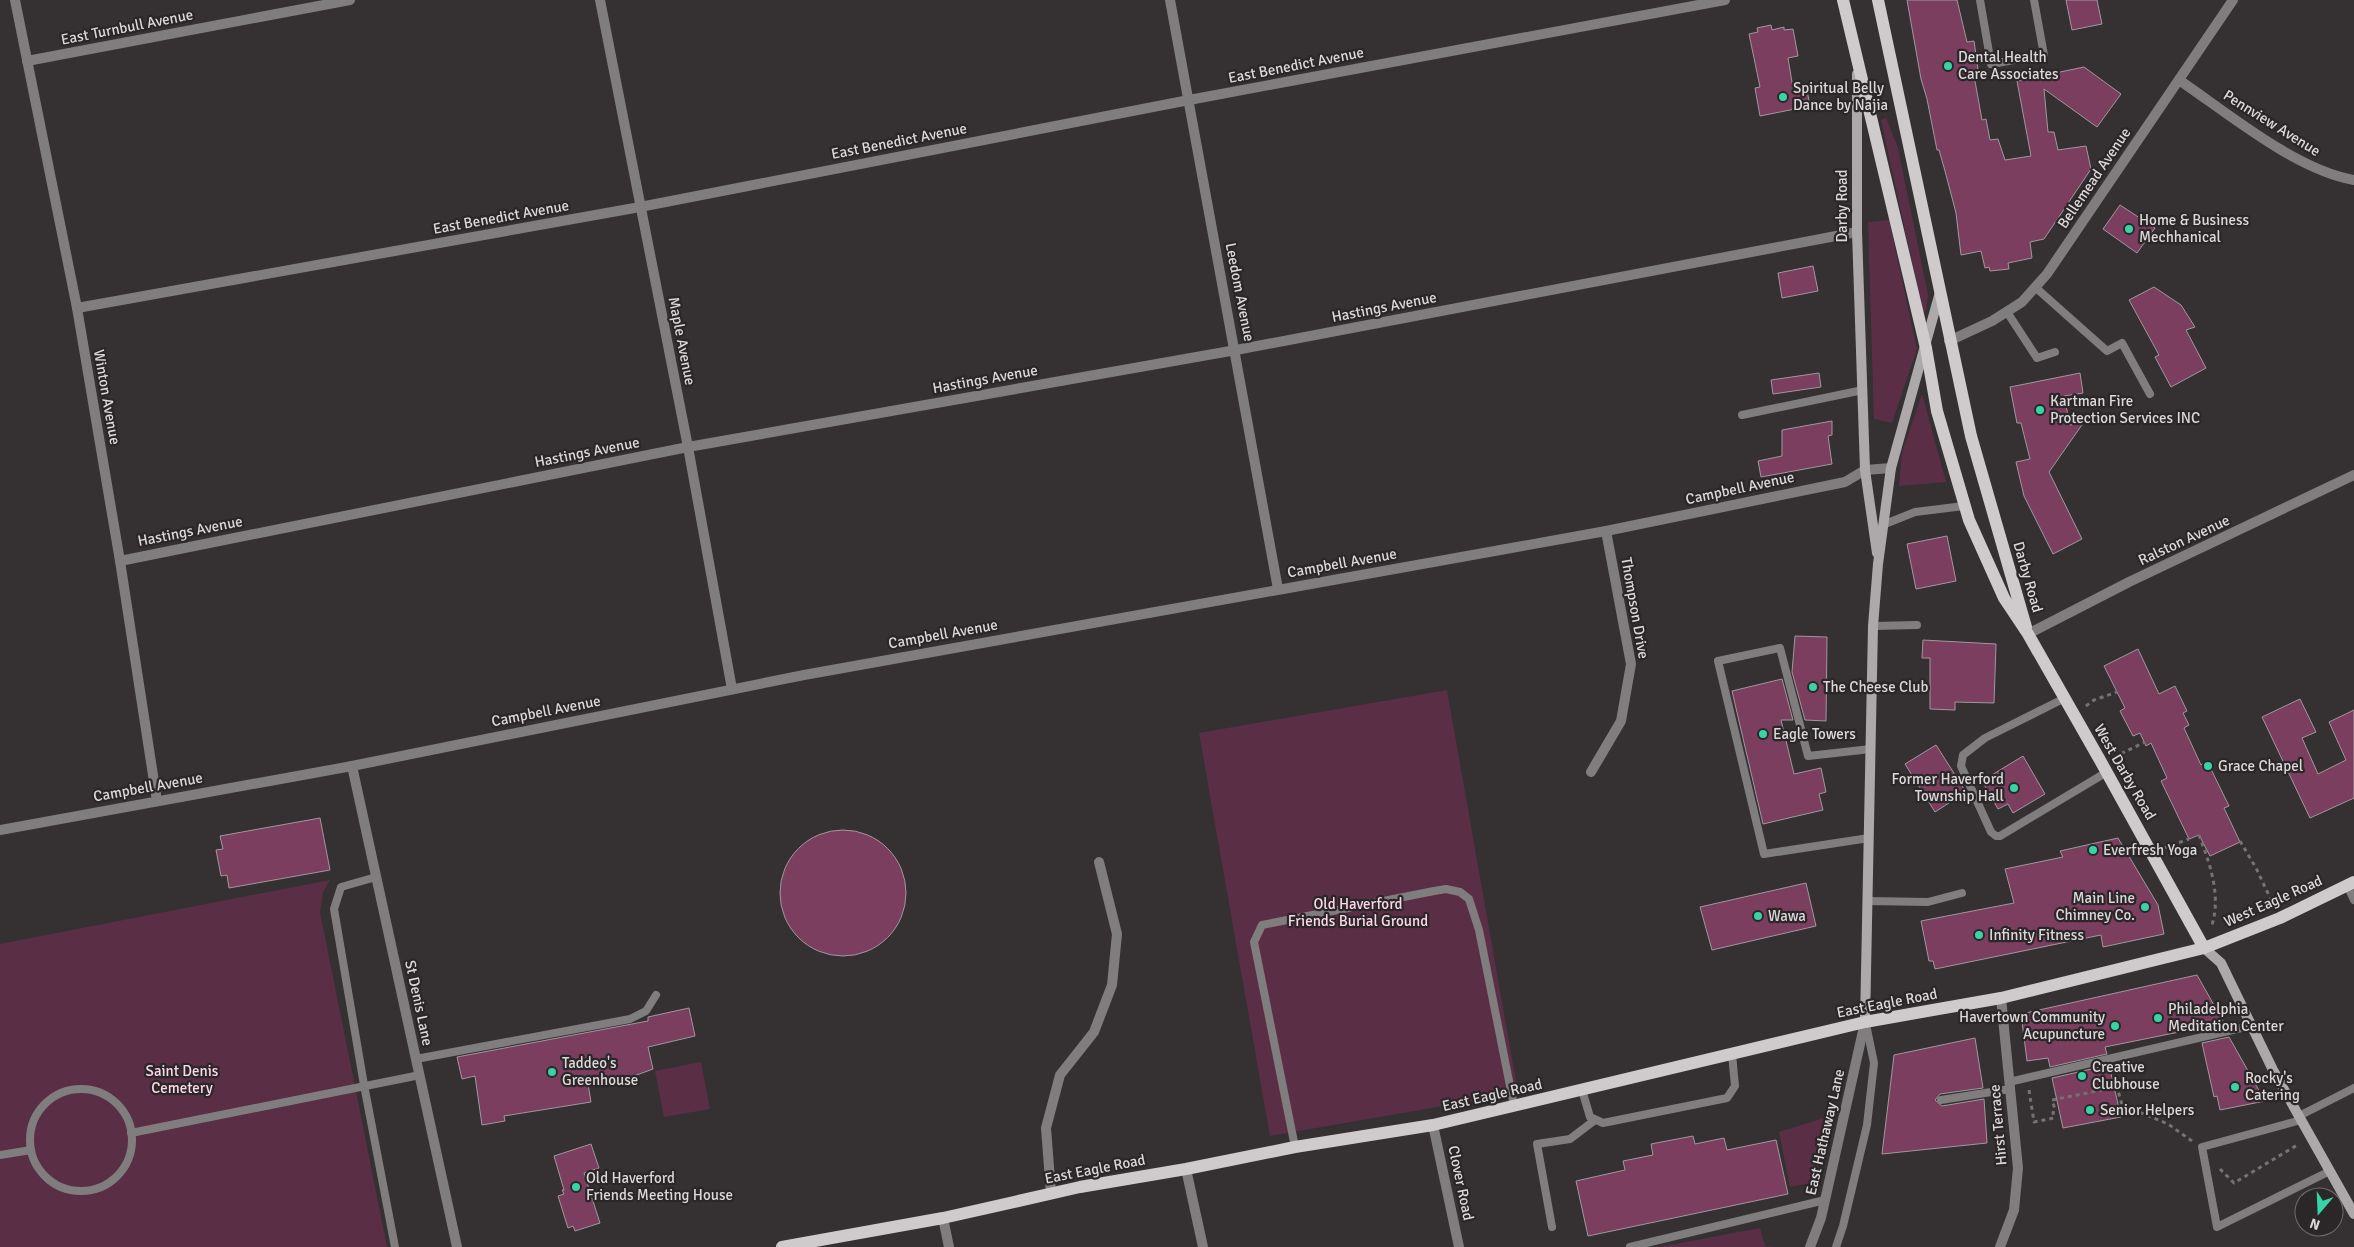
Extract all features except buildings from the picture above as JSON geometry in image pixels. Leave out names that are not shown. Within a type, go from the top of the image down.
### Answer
[{"type":"main road","name":"Darby Road","points":[[1843,0],[1926,348],[1937,411],[1964,506],[2004,598],[2028,634]]},
{"type":"main road","name":"Darby Road","points":[[1878,0],[1970,436],[2028,634]]},
{"type":"main road","name":"West Darby Road","points":[[2028,634],[2063,699],[2151,850],[2204,948]]},
{"type":"main road","name":"West Eagle Road","points":[[2204,948],[2280,918],[2351,884]]},
{"type":"main road","name":"East Eagle Road","points":[[782,1247],[943,1218],[1051,1193],[1295,1147],[1433,1125],[1865,1022],[2001,998],[2204,948]]},
{"type":"street","name":"Winton Avenue","points":[[15,0],[77,308],[120,561],[157,800]]},
{"type":"street","name":"East Turnbull Avenue","points":[[27,61],[350,0]]},
{"type":"street","name":"Maple Avenue","points":[[600,0],[688,447],[732,689]]},
{"type":"street","name":"Leedom Avenue","points":[[1170,0],[1236,350],[1278,589]]},
{"type":"street","name":"East Benedict Avenue","points":[[77,308],[640,207],[1188,100],[1725,0]]},
{"type":"street","name":"Bellemead Avenue","points":[[1950,341],[2007,312],[2022,302],[2047,274],[2233,0]]},
{"type":"street","name":"Darby Road","points":[[1857,57],[1857,232],[1865,470],[1878,564]]},
{"type":"street","name":"Pennview Avenue","points":[[2179,80],[2291,156],[2320,171],[2354,180]]},
{"type":"street","name":"Hastings Avenue","points":[[120,561],[688,447],[1236,350],[1857,232]]},
{"type":"street","name":"Darby Road","points":[[1865,1022],[1873,626],[1878,564],[1885,524],[1891,468],[1906,407],[1926,348],[1940,290]]},
{"type":"street","name":"Campbell Avenue","points":[[0,830],[352,766],[732,689],[1278,589],[1606,532],[1845,482],[1865,470],[1891,468]]},
{"type":"street","name":"Ralston Avenue","points":[[2028,634],[2130,582],[2354,476]]},
{"type":"street","name":"Thompson Drive","points":[[1591,772],[1621,721],[1631,664],[1606,532]]},
{"type":"street","name":"St Denis Lane","points":[[352,766],[457,1247]]},
{"type":"street","points":[[1051,1193],[1046,1128],[1060,1075],[1094,1032],[1112,985],[1117,934],[1099,862]]},
{"type":"street","name":"West Darby Road","points":[[2204,948],[2222,963],[2250,1026],[2354,1214]]},
{"type":"street","name":"Hirst Terrace","points":[[2000,1247],[2014,1210],[2018,1168],[2001,998]]},
{"type":"street","name":"East Hathaway Lane","points":[[1810,1247],[1825,1200],[1865,1022]]},
{"type":"street","name":"Clover Road","points":[[1433,1125],[1459,1247]]},
{"type":"street","points":[[1186,1169],[1203,1247]]},
{"type":"street","points":[[943,1218],[949,1247]]},
{"type":"lane","points":[[1980,0],[1991,64],[2044,55],[2034,0]]},
{"type":"lane","points":[[2035,287],[2107,351],[2122,343],[2150,394]]},
{"type":"lane","points":[[2007,312],[2036,358],[2055,352]]},
{"type":"lane","points":[[1742,415],[1862,390]]},
{"type":"lane","points":[[1885,524],[1915,512],[1964,506]]},
{"type":"lane","points":[[1873,626],[1917,625]]},
{"type":"lane","points":[[1869,838],[1764,854],[1718,661],[1780,648],[1808,756],[1871,750]]},
{"type":"lane","points":[[2063,699],[1985,738],[1963,755],[1961,766],[1991,832],[2000,836],[2104,767]]},
{"type":"lane","points":[[376,877],[342,887],[334,909],[364,1085],[395,1247]]},
{"type":"lane","points":[[2351,884],[2354,900]]},
{"type":"lane","points":[[1295,1147],[1254,942],[1257,933],[1262,925],[1434,890],[1446,889],[1460,892],[1469,899],[1479,930],[1514,1106]]},
{"type":"lane","points":[[1868,901],[1928,902],[1962,893]]},
{"type":"lane","points":[[416,1059],[630,1019],[646,1011],[656,994]]},
{"type":"lane","points":[[1836,1247],[1844,1226],[1867,1125],[1874,1062],[1865,1022]]},
{"type":"lane","points":[[1941,1100],[2250,1026]]},
{"type":"lane","points":[[1582,1090],[1590,1117],[1603,1124],[1728,1098],[1735,1086],[1732,1054]]},
{"type":"lane","points":[[132,1133],[420,1075]]},
{"type":"lane","points":[[2330,1171],[2217,1227],[2202,1147],[2300,1118],[2354,1088]]},
{"type":"lane","points":[[72,1090],[88,1090],[111,1100],[127,1118],[132,1133],[131,1151],[124,1167],[113,1180],[98,1188],[89,1190],[80,1191],[63,1188],[48,1179],[37,1166],[31,1150],[30,1133],[35,1118],[44,1104],[57,1095],[72,1090]]},
{"type":"lane","points":[[1552,1227],[1537,1144],[1570,1139],[1595,1120]]},
{"type":"lane","points":[[0,1155],[31,1150]]},
{"type":"lane","points":[[1630,1247],[1825,1200]]},
{"type":"path","points":[[2074,715],[2094,700],[2117,692]]},
{"type":"path","points":[[2104,767],[2145,742]]},
{"type":"path","points":[[2199,835],[2211,869],[2216,914],[2204,948]]},
{"type":"path","points":[[2151,850],[2173,846],[2189,839]]},
{"type":"path","points":[[2240,842],[2256,868],[2280,918]]},
{"type":"path","points":[[2028,1078],[2034,1122],[2054,1118],[2053,1113],[2055,1109],[2052,1100],[2117,1087],[2122,1105],[2168,1124],[2188,1137],[2234,1183],[2311,1138]]},
{"type":"green space","points":[[1886,118],[1898,148],[1928,295],[1926,310],[1923,312],[1881,120]]},
{"type":"green space","points":[[1889,220],[1917,349],[1892,423],[1874,419],[1868,222]]},
{"type":"green space","points":[[1922,394],[1946,482],[1899,486],[1902,453]]},
{"type":"green space","name":"Old Haverford Friends Burial Ground","points":[[1447,690],[1518,1093],[1270,1136],[1199,733]]},
{"type":"green space","name":"Saint Denis Cemetery","points":[[330,880],[323,892],[320,912],[387,1247],[0,1247],[0,944]]},
{"type":"green space","points":[[701,1062],[710,1109],[664,1117],[655,1071]]},
{"type":"green space","points":[[1827,1117],[1815,1182],[1790,1187],[1779,1132]]},
{"type":"green space","points":[[1760,1228],[1765,1246],[1773,1247],[1659,1247]]},
{"type":"place","name":"Dental Health Care Associates","points":[[1948,66]]},
{"type":"place","name":"Spiritual Belly Dance by Najia","points":[[1783,97]]},
{"type":"place","name":"Home & Business Mechhanical","points":[[2129,229]]},
{"type":"place","name":"Kartman Fire Protection Services INC","points":[[2040,410]]},
{"type":"place","name":"The Cheese Club","points":[[1813,687]]},
{"type":"place","name":"Eagle Towers","points":[[1763,734]]},
{"type":"place","name":"Grace Chapel","points":[[2208,766]]},
{"type":"place","name":"Former Haverford Township Hall","points":[[2014,788]]},
{"type":"place","name":"Everfresh Yoga","points":[[2093,850]]},
{"type":"place","name":"Main Line Chimney Co.","points":[[2145,907]]},
{"type":"place","name":"Wawa","points":[[1758,916]]},
{"type":"place","name":"Infinity Fitness","points":[[1979,935]]},
{"type":"place","name":"Philadelphia Meditation Center","points":[[2158,1018]]},
{"type":"place","name":"Havertown Community Acupuncture","points":[[2115,1026]]},
{"type":"place","name":"Taddeo's Greenhouse","points":[[552,1072]]},
{"type":"place","name":"Creative Clubhouse","points":[[2082,1076]]},
{"type":"place","name":"Rocky's Catering","points":[[2235,1087]]},
{"type":"place","name":"Senior Helpers","points":[[2090,1110]]},
{"type":"place","name":"Old Haverford Friends Meeting House","points":[[576,1187]]}]
